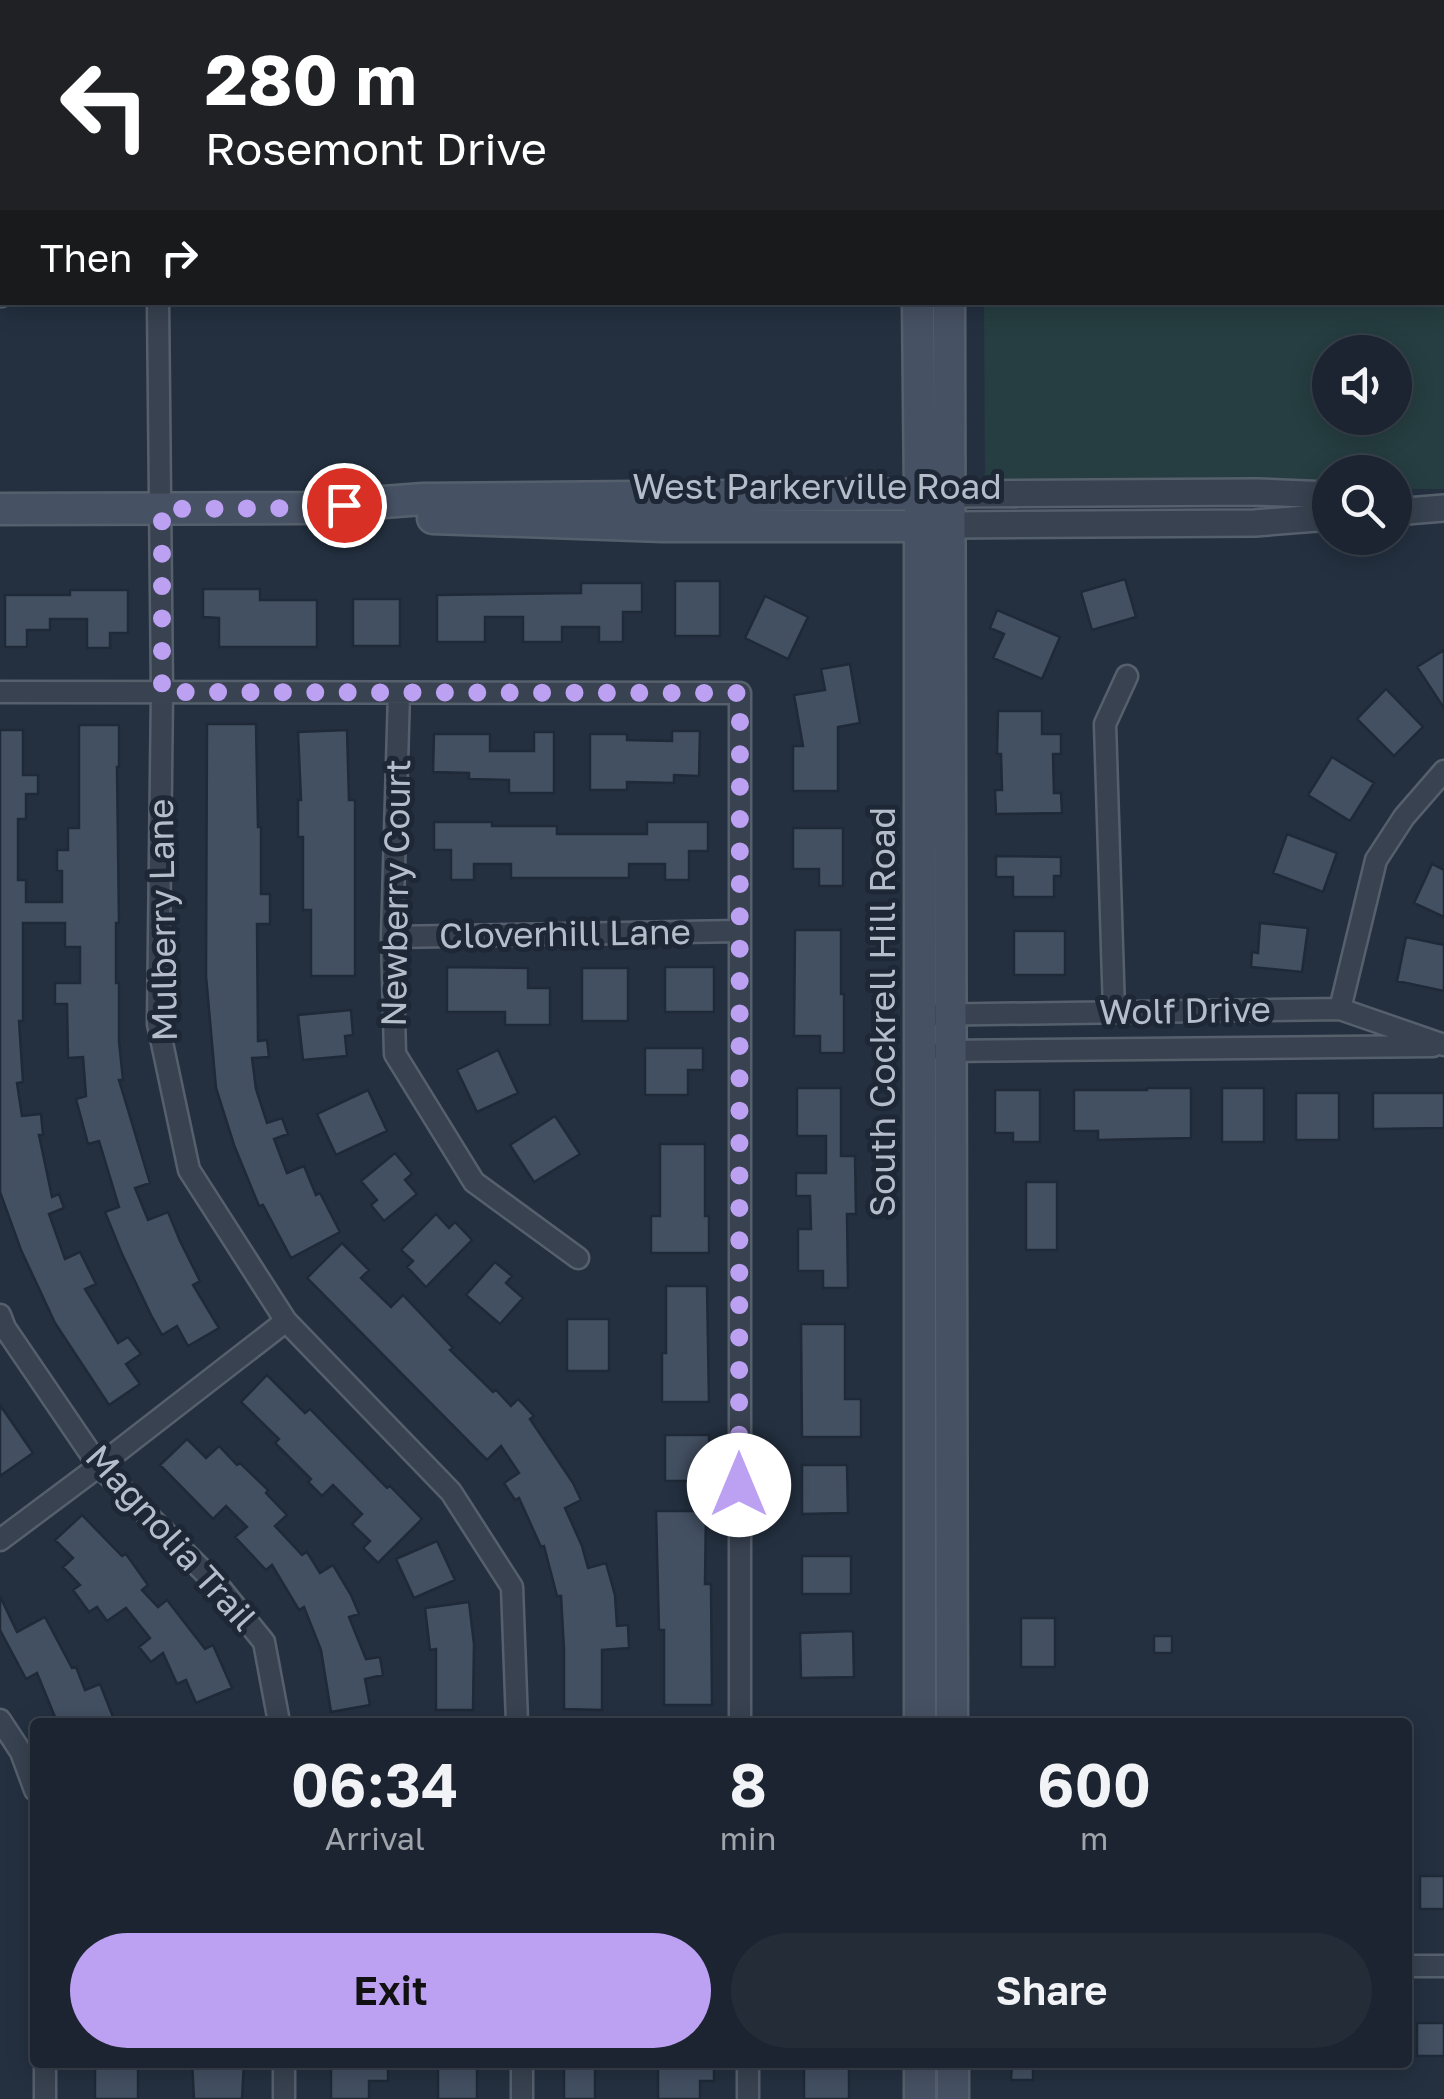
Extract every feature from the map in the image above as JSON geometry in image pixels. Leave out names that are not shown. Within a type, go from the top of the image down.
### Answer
[{"type":"main road","name":"South Cockrell Hill Road","points":[[918,305],[935,494],[951,526],[952,1718]]},
{"type":"main road","name":"South Cockrell Hill Road","points":[[920,1718],[920,526],[935,494],[950,305]]},
{"type":"main road","name":"West Parkerville Road","points":[[0,509],[305,508],[423,500],[935,494]]},
{"type":"main road","name":"West Parkerville Road","points":[[305,508],[423,518],[644,526],[951,526]]},
{"type":"main road","points":[[920,1468],[952,1469]]},
{"type":"main road","points":[[920,2068],[920,2099]]},
{"type":"main road","points":[[953,2068],[954,2099]]},
{"type":"street","name":"Mulberry Lane","points":[[158,305],[162,692],[158,1024],[189,1170],[286,1321],[452,1492],[512,1587],[517,1718]]},
{"type":"street","name":"West Parkerville Road","points":[[935,494],[1312,494]]},
{"type":"street","points":[[1412,498],[1444,499]]},
{"type":"street","points":[[1412,511],[1444,508]]},
{"type":"street","name":"West Parkerville Road","points":[[951,526],[1312,518]]},
{"type":"street","points":[[1114,1012],[1105,724],[1127,676]]},
{"type":"street","points":[[0,692],[740,693],[740,1718]]},
{"type":"street","name":"Newberry Court","points":[[399,693],[392,937],[395,1054],[474,1182],[578,1258]]},
{"type":"street","points":[[1340,1008],[1376,860],[1404,817],[1444,772]]},
{"type":"street","name":"Cloverhill Lane","points":[[392,937],[739,930]]},
{"type":"street","name":"Wolf Drive","points":[[920,1015],[1340,1008],[1444,1046]]},
{"type":"street","name":"Wolf Drive","points":[[920,1052],[1444,1046]]},
{"type":"street","name":"Magnolia Trail","points":[[0,1315],[99,1466],[221,1589],[264,1642],[278,1718]]},
{"type":"street","points":[[0,1540],[286,1321]]},
{"type":"street","points":[[0,1720],[21,1752],[30,1776]]},
{"type":"street","points":[[1412,1966],[1444,1966]]},
{"type":"street","points":[[45,2068],[45,2099]]},
{"type":"street","points":[[284,2068],[284,2099]]},
{"type":"street","points":[[522,2068],[522,2099]]},
{"type":"street","points":[[748,2068],[748,2099]]},
{"type":"green space","points":[[984,305],[1444,305],[1444,489],[1412,489],[1412,455],[1312,455],[1312,489],[985,488]]},
{"type":"building","points":[[1125,579],[1136,617],[1092,630],[1081,592]]},
{"type":"building","points":[[675,581],[720,581],[720,636],[675,636]]},
{"type":"building","points":[[581,583],[642,583],[642,612],[623,612],[623,642],[599,642],[599,627],[562,627],[562,642],[523,642],[523,617],[485,617],[485,642],[437,642],[437,595],[581,593]]},
{"type":"building","points":[[203,589],[260,589],[260,600],[317,600],[317,647],[219,647],[219,618],[203,617]]},
{"type":"building","points":[[70,590],[128,590],[128,633],[110,633],[110,648],[87,648],[87,619],[50,619],[50,630],[27,630],[27,647],[5,647],[5,595],[70,595]]},
{"type":"building","points":[[765,596],[808,617],[788,659],[745,638]]},
{"type":"building","points":[[353,599],[400,599],[400,646],[353,646]]},
{"type":"building","points":[[997,610],[1060,637],[1042,679],[993,658],[1004,634],[990,628]]},
{"type":"building","points":[[1444,650],[1444,708],[1417,667]]},
{"type":"building","points":[[850,664],[860,723],[838,727],[838,791],[793,791],[793,746],[803,746],[794,695],[825,690],[821,669]]},
{"type":"building","points":[[1386,689],[1423,727],[1394,756],[1357,719]]},
{"type":"building","points":[[998,711],[1042,711],[1042,734],[1061,734],[1061,754],[1053,754],[1054,793],[1061,793],[1062,813],[996,814],[995,790],[1002,790],[1001,754],[997,754]]},
{"type":"building","points":[[207,724],[256,724],[261,894],[270,894],[270,924],[257,924],[258,1041],[267,1040],[269,1057],[252,1058],[256,1089],[267,1123],[282,1118],[288,1134],[274,1139],[287,1173],[304,1166],[316,1195],[320,1193],[340,1232],[291,1258],[263,1205],[259,1206],[216,1088],[206,976]]},
{"type":"building","points":[[79,725],[119,725],[116,983],[123,1080],[119,1080],[150,1183],[135,1188],[148,1220],[168,1212],[200,1281],[193,1285],[219,1328],[188,1346],[177,1326],[162,1335],[151,1315],[105,1212],[119,1207],[99,1141],[88,1144],[76,1099],[86,1096],[83,1057],[68,1058],[67,1004],[55,1004],[55,983],[80,983],[80,947],[65,947],[65,923],[23,923],[23,1021],[19,1021],[23,1082],[17,1083],[22,1116],[41,1114],[43,1135],[39,1135],[52,1197],[59,1194],[64,1208],[49,1214],[65,1259],[80,1252],[96,1284],[85,1289],[118,1343],[128,1337],[141,1354],[126,1364],[140,1384],[109,1405],[55,1323],[21,1250],[0,1192],[0,730],[23,730],[23,775],[38,775],[38,794],[26,794],[26,819],[18,819],[18,880],[26,880],[26,902],[62,902],[57,850],[68,850],[68,828],[79,828]]},
{"type":"building","points":[[347,730],[349,800],[355,800],[355,976],[311,976],[311,910],[303,910],[303,837],[298,837],[298,732]]},
{"type":"building","points":[[672,731],[700,731],[699,776],[674,775],[674,783],[627,782],[627,790],[590,790],[590,734],[627,734],[627,740],[672,741]]},
{"type":"building","points":[[534,732],[554,732],[554,793],[509,793],[509,780],[469,779],[469,773],[433,772],[434,734],[490,734],[490,751],[534,751]]},
{"type":"building","points":[[1332,757],[1374,783],[1350,821],[1308,795]]},
{"type":"building","points":[[434,822],[557,826],[557,834],[647,834],[647,822],[708,822],[708,851],[689,851],[689,880],[665,880],[665,864],[629,864],[629,878],[511,878],[511,864],[474,864],[474,880],[451,880],[451,850],[434,850]]},
{"type":"building","points":[[793,828],[843,828],[843,886],[819,886],[819,869],[793,869]]},
{"type":"building","points":[[1287,834],[1337,853],[1323,892],[1273,873]]},
{"type":"building","points":[[996,856],[1061,857],[1061,876],[1054,876],[1054,897],[1013,897],[1013,877],[996,877]]},
{"type":"building","points":[[1432,864],[1444,870],[1444,917],[1414,903]]},
{"type":"building","points":[[1260,923],[1308,928],[1302,972],[1251,967],[1252,952],[1258,953]]},
{"type":"building","points":[[795,930],[841,930],[844,1053],[820,1053],[820,1036],[794,1036]]},
{"type":"building","points":[[1014,931],[1065,931],[1065,975],[1014,975]]},
{"type":"building","points":[[1406,937],[1444,945],[1444,991],[1397,981]]},
{"type":"building","points":[[447,967],[528,968],[528,988],[550,988],[550,1025],[505,1025],[505,1012],[447,1012]]},
{"type":"building","points":[[665,967],[714,967],[714,1012],[665,1012]]},
{"type":"building","points":[[582,968],[628,968],[628,1021],[582,1021]]},
{"type":"building","points":[[351,1010],[353,1035],[345,1036],[347,1056],[303,1060],[298,1015]]},
{"type":"building","points":[[645,1048],[703,1048],[703,1070],[688,1070],[688,1095],[645,1095]]},
{"type":"building","points":[[498,1050],[518,1093],[477,1112],[457,1070]]},
{"type":"building","points":[[797,1088],[841,1088],[841,1156],[855,1156],[856,1214],[847,1214],[848,1288],[823,1288],[823,1271],[798,1271],[798,1229],[811,1229],[810,1196],[796,1196],[796,1173],[826,1173],[826,1136],[797,1136]]},
{"type":"building","points":[[1191,1088],[1191,1138],[1098,1140],[1098,1131],[1074,1131],[1074,1090]]},
{"type":"building","points":[[1222,1088],[1264,1088],[1264,1142],[1222,1142]]},
{"type":"building","points":[[368,1090],[387,1131],[336,1155],[317,1114]]},
{"type":"building","points":[[995,1090],[1040,1090],[1040,1142],[1013,1142],[1013,1133],[995,1133]]},
{"type":"building","points":[[1296,1093],[1339,1093],[1339,1140],[1296,1140]]},
{"type":"building","points":[[1373,1093],[1444,1093],[1444,1128],[1373,1129]]},
{"type":"building","points":[[555,1116],[580,1154],[534,1182],[510,1145]]},
{"type":"building","points":[[660,1144],[705,1144],[709,1253],[651,1253],[651,1216],[660,1216]]},
{"type":"building","points":[[395,1153],[412,1174],[405,1180],[417,1194],[384,1221],[371,1205],[377,1200],[361,1181]]},
{"type":"building","points":[[1026,1182],[1057,1182],[1057,1250],[1026,1250]]},
{"type":"building","points":[[436,1214],[449,1228],[455,1222],[472,1240],[426,1287],[407,1267],[413,1261],[401,1250]]},
{"type":"building","points":[[342,1243],[369,1270],[361,1278],[391,1307],[403,1295],[493,1392],[496,1390],[511,1406],[518,1399],[534,1416],[530,1419],[573,1483],[581,1500],[565,1508],[588,1568],[606,1563],[615,1595],[617,1626],[628,1625],[629,1648],[602,1650],[602,1710],[564,1709],[561,1596],[557,1596],[544,1546],[541,1547],[519,1498],[515,1500],[504,1483],[519,1473],[501,1446],[487,1460],[307,1278]]},
{"type":"building","points":[[495,1262],[512,1276],[506,1283],[523,1298],[500,1324],[466,1295]]},
{"type":"building","points":[[666,1286],[707,1286],[709,1402],[662,1402]]},
{"type":"building","points":[[567,1319],[609,1319],[609,1371],[567,1371]]},
{"type":"building","points":[[801,1324],[845,1324],[845,1399],[861,1399],[861,1437],[802,1437]]},
{"type":"building","points":[[267,1375],[305,1413],[310,1409],[422,1519],[378,1563],[363,1548],[370,1541],[352,1524],[362,1514],[333,1485],[322,1496],[308,1482],[311,1479],[275,1443],[279,1439],[241,1402]]},
{"type":"building","points":[[0,1405],[33,1453],[0,1476]]},
{"type":"building","points":[[665,1435],[709,1435],[710,1481],[665,1481]]},
{"type":"building","points":[[187,1439],[206,1458],[219,1446],[237,1465],[240,1463],[287,1515],[275,1526],[302,1555],[307,1552],[320,1573],[333,1565],[359,1614],[349,1617],[366,1659],[380,1657],[383,1675],[365,1679],[370,1705],[331,1712],[321,1650],[304,1607],[299,1610],[272,1565],[266,1570],[235,1537],[247,1527],[226,1506],[213,1519],[160,1465]]},
{"type":"building","points":[[802,1465],[847,1465],[848,1513],[802,1514]]},
{"type":"building","points":[[656,1511],[706,1511],[705,1584],[711,1584],[712,1705],[664,1705],[664,1630],[659,1630]]},
{"type":"building","points":[[82,1515],[122,1556],[126,1554],[148,1585],[142,1590],[158,1607],[167,1600],[205,1649],[213,1645],[232,1688],[196,1703],[186,1680],[177,1684],[163,1653],[151,1662],[139,1647],[150,1638],[126,1608],[107,1621],[97,1607],[89,1612],[73,1590],[80,1585],[63,1567],[73,1558],[55,1540]]},
{"type":"building","points":[[437,1541],[455,1580],[414,1598],[396,1559]]},
{"type":"building","points":[[802,1556],[851,1556],[851,1594],[802,1594]]},
{"type":"building","points":[[0,1596],[17,1632],[45,1617],[72,1668],[76,1667],[85,1690],[100,1684],[113,1718],[55,1718],[37,1673],[26,1679],[0,1630]]},
{"type":"building","points":[[469,1602],[474,1644],[473,1710],[436,1710],[436,1649],[430,1650],[425,1608]]},
{"type":"building","points":[[1021,1618],[1055,1618],[1055,1667],[1021,1667]]},
{"type":"building","points":[[853,1631],[854,1677],[801,1678],[800,1633]]},
{"type":"building","points":[[1154,1636],[1172,1636],[1172,1653],[1154,1653]]},
{"type":"building","points":[[1420,1876],[1444,1876],[1444,1909],[1420,1909]]},
{"type":"building","points":[[1417,2023],[1444,2023],[1444,2056],[1417,2056]]},
{"type":"building","points":[[95,2068],[138,2068],[138,2099],[95,2099]]},
{"type":"building","points":[[192,2068],[244,2068],[242,2099],[194,2099]]},
{"type":"building","points":[[331,2068],[388,2068],[388,2081],[369,2081],[369,2099],[331,2099]]},
{"type":"building","points":[[438,2068],[477,2068],[477,2099],[438,2099]]},
{"type":"building","points":[[564,2068],[595,2068],[595,2099],[564,2099]]},
{"type":"building","points":[[658,2068],[714,2068],[714,2081],[700,2081],[700,2099],[658,2099]]},
{"type":"building","points":[[804,2068],[849,2068],[849,2099],[804,2099]]},
{"type":"building","points":[[1012,2068],[1033,2068],[1033,2080],[1011,2080]]},
{"type":"route","points":[[344,505],[162,509],[162,692],[740,693],[739,1485]]}]
